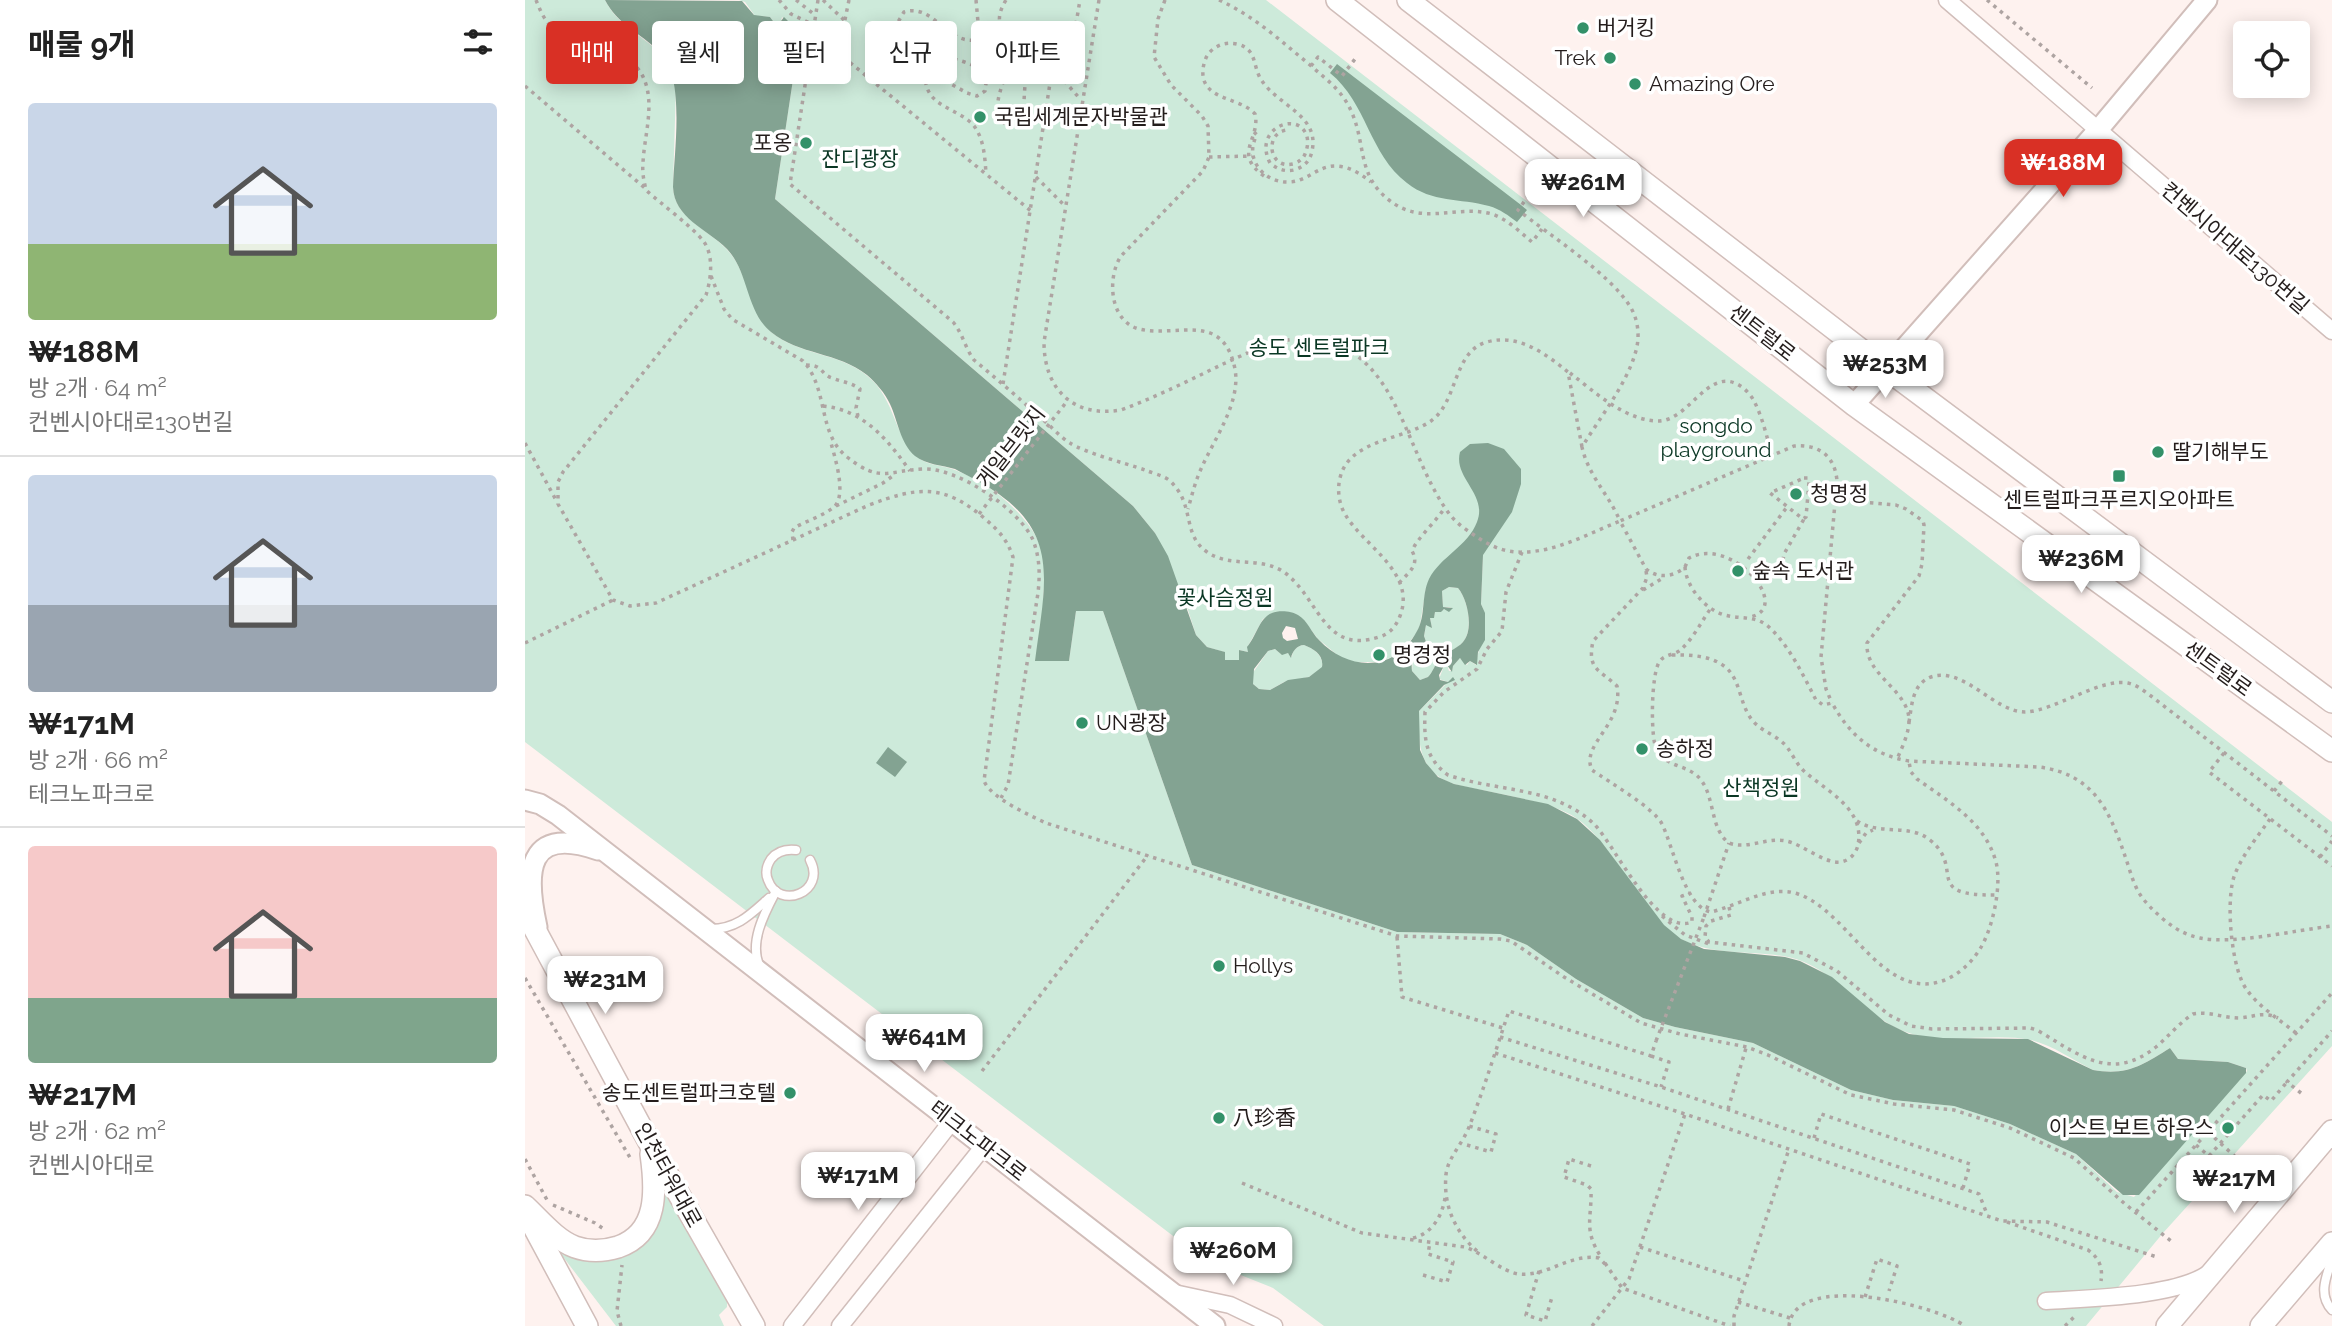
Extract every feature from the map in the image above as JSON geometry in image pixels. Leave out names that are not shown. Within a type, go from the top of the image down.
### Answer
[{"type":"main road","name":"센트럴로","points":[[1338,0],[1854,405],[2332,751]]},
{"type":"main road","name":"센트럴로","points":[[1408,0],[1886,369],[2332,702]]},
{"type":"main road","name":"인천타워대로","points":[[525,911],[649,1142],[754,1326]]},
{"type":"main road","points":[[2167,1326],[2332,1130]]},
{"type":"main road","points":[[525,1208],[575,1247],[600,1251],[625,1244],[645,1230],[653,1204],[654,1180],[649,1142]]},
{"type":"main road","points":[[525,1208],[587,1326]]},
{"type":"main road","points":[[2261,1326],[2332,1243]]},
{"type":"street","name":"컨벤시아대로130번길","points":[[1947,0],[2332,331]]},
{"type":"street","points":[[1854,405],[2098,130],[2207,0]]},
{"type":"street","name":"테크노파크로","points":[[525,800],[550,809],[608,853],[1215,1326]]},
{"type":"street","name":"테크노파크로","points":[[540,938],[527,888],[530,866],[540,850],[549,845],[579,844],[608,853]]},
{"type":"street","points":[[792,1326],[952,1121]]},
{"type":"street","points":[[840,1326],[984,1146]]},
{"type":"street","points":[[2046,1301],[2179,1286],[2193,1283],[2216,1268]]},
{"type":"street","points":[[1173,1293],[1230,1305],[1274,1326]]},
{"type":"lane","points":[[796,850],[781,851],[770,860],[768,881],[776,891],[786,896],[794,896],[808,888],[814,873],[810,860]]},
{"type":"lane","points":[[702,927],[722,929],[738,923],[776,891]]},
{"type":"lane","points":[[765,975],[758,961],[758,936],[776,891]]},
{"type":"lane","points":[[2331,1310],[2323,1292],[2332,1259]]},
{"type":"path","points":[[536,0],[544,17],[555,30],[572,38],[606,46],[621,54],[641,74],[648,101],[643,163],[646,190]]},
{"type":"path","points":[[779,0],[791,14],[806,21]]},
{"type":"path","points":[[796,0],[815,15]]},
{"type":"path","points":[[814,21],[818,0]]},
{"type":"path","points":[[823,0],[845,20]]},
{"type":"path","points":[[849,0],[839,48],[842,56],[1031,211]]},
{"type":"path","points":[[976,0],[979,33],[974,40],[968,41],[955,36],[916,10],[904,12],[898,23],[902,35],[914,46],[975,66],[984,73],[985,91],[977,96],[937,76],[927,79],[926,83],[933,99],[975,128],[984,152],[986,174]]},
{"type":"path","points":[[999,21],[1006,0]]},
{"type":"path","points":[[1076,21],[1080,0]]},
{"type":"path","points":[[1099,0],[1044,354],[1045,365],[1054,387],[1068,400],[1095,411],[1121,410],[1232,360],[1291,339],[1317,340],[1343,347],[1366,360],[1377,373],[1452,517],[1490,545],[1505,551],[1522,552],[1566,543],[1794,446],[1811,446],[1823,451],[1832,461],[1837,473],[1821,657],[1826,689],[1832,703],[1856,737],[1868,746],[1897,759],[2039,766],[2078,780],[2104,803],[2115,825],[2135,886],[2156,913],[2189,936],[2220,941],[2332,926]]},
{"type":"path","points":[[1165,0],[1158,19],[1154,57],[1171,85],[1205,120],[1209,132],[1209,157],[1203,172],[1130,245],[1118,261],[1112,279],[1113,295],[1119,312],[1135,327],[1198,329],[1208,332],[1223,342],[1232,360],[1236,381],[1232,401],[1197,478],[1188,511]]},
{"type":"path","points":[[1219,0],[1262,25],[1331,82],[1348,104],[1357,126],[1364,165],[1380,192]]},
{"type":"path","points":[[1987,0],[2092,88]]},
{"type":"path","points":[[1290,130],[1276,135],[1272,145],[1274,157],[1280,163],[1298,162],[1303,158],[1307,147],[1306,134],[1299,127],[1289,124],[1276,127],[1266,141],[1268,158],[1273,166],[1288,171],[1301,167],[1309,160],[1313,136],[1309,125],[1264,84],[1249,50],[1238,44],[1221,45],[1211,51],[1204,61],[1205,82],[1215,94],[1250,108],[1256,118],[1254,132],[1257,135],[1252,156],[1264,176],[1295,182],[1327,166],[1341,166],[1359,173],[1395,204],[1412,212],[1494,215],[1506,220],[1532,242],[1542,229]]},
{"type":"path","points":[[1311,66],[1318,57],[1342,76],[1355,59]]},
{"type":"path","points":[[805,84],[790,184],[953,322],[962,334],[969,354],[1071,444],[1164,477],[1184,499],[1192,533],[1205,550],[1223,559],[1264,563],[1283,571],[1299,586],[1329,629],[1339,636],[1362,640],[1388,634],[1402,613],[1399,583],[1382,555],[1345,514],[1339,489],[1341,475],[1359,453],[1428,422],[1439,414],[1467,356],[1484,343],[1502,341],[1531,346],[1545,353],[1609,402],[1647,420],[1663,421],[1683,411],[1713,384],[1734,382],[1745,390],[1756,404],[1772,456]]},
{"type":"path","points":[[1002,84],[997,111],[998,117],[1006,125],[1014,125],[1022,118],[1025,84]]},
{"type":"path","points":[[1003,384],[1051,84]]},
{"type":"path","points":[[1067,84],[1083,101]]},
{"type":"path","points":[[525,86],[704,242],[709,253],[711,275],[724,309],[732,319],[807,365],[818,366],[830,378],[843,380],[860,389],[856,408],[859,417]]},
{"type":"path","points":[[1209,157],[1252,156]]},
{"type":"path","points":[[1036,177],[1065,206]]},
{"type":"path","points":[[1529,195],[1518,210],[1613,287],[1634,313],[1638,330],[1635,356],[1582,447]]},
{"type":"path","points":[[558,504],[558,482],[563,472],[706,295],[711,275]]},
{"type":"path","points":[[807,365],[822,405],[840,489],[838,502],[831,509]]},
{"type":"path","points":[[1568,372],[1589,470],[1606,492],[1646,569],[1646,581],[1637,595]]},
{"type":"path","name":"게일브릿지","points":[[979,514],[1068,400]]},
{"type":"path","points":[[822,405],[859,417],[879,432],[911,471]]},
{"type":"path","points":[[830,437],[841,452],[873,472],[896,474],[924,469],[953,475],[1003,505],[1032,539],[1040,573],[1028,669],[1008,785],[1001,798]]},
{"type":"path","points":[[525,443],[613,600],[630,606],[656,603],[869,505],[912,491],[937,491],[952,495],[1000,532],[1013,557],[984,781],[988,789],[1001,798],[1046,823],[1397,936],[1511,941],[1564,977],[1641,1023],[1680,1034],[1747,1047],[1850,1095],[1894,1104],[1954,1110],[2010,1128],[2074,1158],[2171,1241]]},
{"type":"path","points":[[793,540],[794,528],[896,474]]},
{"type":"path","points":[[1766,577],[1782,566],[1784,554],[1804,519],[1807,511],[1808,478],[1770,492],[1776,500],[1804,519]]},
{"type":"path","points":[[1836,500],[1902,507],[1923,521],[1922,564],[1919,576],[1867,643],[1870,661],[1905,704],[1909,722]]},
{"type":"path","points":[[1399,583],[1414,566],[1415,556],[1412,551],[1415,545],[1445,508]]},
{"type":"path","points":[[1748,559],[1787,508]]},
{"type":"path","points":[[1522,552],[1506,592],[1502,631],[1489,645],[1477,669],[1444,692],[1425,712],[1426,748],[1437,767],[1448,775],[1550,797],[1582,814],[1607,838],[1656,909],[1675,929],[1692,939],[1710,944],[1803,953],[1837,971],[1889,1015],[1911,1026],[1932,1029],[2030,1028],[2084,1058],[2106,1064],[2126,1063],[2140,1058],[2193,1014],[2237,1018],[2260,1013],[2278,1018]]},
{"type":"path","points":[[1747,618],[1760,613],[1764,604],[1764,593],[1759,581],[1742,566],[1719,555],[1704,553],[1689,558],[1685,567],[1653,583],[1637,595],[1593,641],[1591,650],[1592,663],[1599,673],[1614,683],[1618,696],[1614,715],[1591,751],[1590,766],[1659,818],[1697,906],[1706,912],[1776,892],[1799,894],[1838,923],[1892,974],[1910,982],[1935,985],[1956,975],[1980,949],[1988,932],[1999,874],[1985,837],[1967,816],[1913,775],[1909,761]]},
{"type":"path","points":[[1685,567],[1690,585],[1711,608],[1727,616],[1747,618],[1768,626],[1788,650],[1817,700],[1823,705],[1832,703]]},
{"type":"path","points":[[1646,569],[1659,576],[1675,573]]},
{"type":"path","points":[[525,643],[613,600]]},
{"type":"path","points":[[1711,608],[1687,642],[1672,655],[1661,660],[1656,669],[1653,716],[1656,749],[1665,759],[1692,772],[1700,779],[1719,831],[1729,843],[1744,846],[1768,840],[1786,841],[1834,862],[1841,862],[1852,857],[1866,834],[1879,829]]},
{"type":"path","points":[[1687,642],[1687,651],[1717,662],[1733,674],[1751,718],[1786,745],[1803,770],[1836,795],[1855,820],[1870,828],[1920,834],[1940,851],[1949,881],[1956,890],[1970,895],[1996,895]]},
{"type":"path","points":[[1672,655],[1695,655]]},
{"type":"path","points":[[1897,759],[1909,722],[1913,696],[1918,686],[1935,676],[1954,678],[2022,712],[2039,709],[2114,683],[2131,684],[2274,791],[2332,839],[2320,857]]},
{"type":"path","points":[[2224,753],[2209,772],[2332,866]]},
{"type":"path","points":[[2274,791],[2283,780]]},
{"type":"path","points":[[2270,819],[2234,876],[2231,901],[2234,962],[2244,988],[2296,1033]]},
{"type":"path","points":[[1855,820],[1858,846]]},
{"type":"path","points":[[1651,1056],[1706,912],[1729,843]]},
{"type":"path","points":[[982,1071],[1147,855]]},
{"type":"path","points":[[1656,909],[1669,919],[1682,924],[1690,923],[1692,917],[1682,896],[1690,893]]},
{"type":"path","points":[[1727,945],[1709,942],[1704,933],[1708,923],[1731,915],[1729,907]]},
{"type":"path","points":[[1397,936],[1402,996],[1503,1028]]},
{"type":"path","points":[[525,978],[635,1165]]},
{"type":"path","points":[[2136,1212],[2332,993]]},
{"type":"path","points":[[1398,1238],[1415,1238],[1429,1230],[1442,1212],[1447,1168],[1469,1126],[1509,1010],[1669,1062],[1661,1087]]},
{"type":"path","points":[[2196,1145],[2209,1156],[2263,1095],[2271,1101],[2332,1031]]},
{"type":"path","points":[[1500,1037],[1661,1087],[1963,1188],[1979,1194],[1988,1216]]},
{"type":"path","points":[[1728,1109],[1747,1047]]},
{"type":"path","points":[[1495,1053],[2080,1246],[2094,1255],[2101,1266],[2102,1276],[2099,1287],[2065,1326]]},
{"type":"path","points":[[2287,1082],[2301,1093]]},
{"type":"path","points":[[1592,1326],[1629,1279],[1685,1114]]},
{"type":"path","points":[[1814,1138],[1821,1114],[1970,1164],[1963,1188]]},
{"type":"path","points":[[1467,1145],[1491,1152],[1496,1133],[1469,1126]]},
{"type":"path","points":[[2208,1132],[2240,1161]]},
{"type":"path","points":[[1591,1166],[1569,1159],[1564,1177],[1591,1189],[1590,1239],[1622,1288],[1732,1326],[1789,1149]]},
{"type":"path","points":[[525,1159],[548,1202],[595,1223],[609,1233]]},
{"type":"path","points":[[1242,1183],[1362,1233],[1477,1251]]},
{"type":"path","points":[[1446,1192],[1454,1224],[1462,1238],[1477,1251],[1512,1272],[1520,1274],[1539,1270],[1576,1258],[1599,1258],[1605,1264]]},
{"type":"path","points":[[2002,1221],[2047,1222],[2157,1257]]},
{"type":"path","points":[[1423,1275],[1447,1282],[1453,1262],[1428,1254],[1430,1242]]},
{"type":"path","points":[[1640,1247],[1745,1281]]},
{"type":"path","points":[[1865,1297],[1877,1259],[1897,1266],[1889,1291]]},
{"type":"path","points":[[621,1261],[622,1282],[617,1311],[621,1326]]},
{"type":"path","points":[[1539,1270],[1526,1315],[1545,1321],[1552,1297]]},
{"type":"path","points":[[1789,1326],[1790,1318],[1812,1300],[1840,1296],[1894,1301],[1941,1313],[1965,1326]]},
{"type":"path","points":[[1738,1302],[1790,1318]]},
{"type":"green space","points":[[525,0],[605,0],[621,21],[546,21],[546,84],[638,84],[638,35],[652,46],[652,84],[676,86],[673,187],[680,208],[730,253],[766,327],[787,342],[851,365],[863,372],[881,391],[912,452],[928,463],[966,474],[1006,501],[1023,518],[1034,532],[1042,551],[1045,571],[1044,603],[1069,661],[1076,611],[1103,611],[1192,865],[1397,932],[1500,934],[1527,945],[1576,979],[1643,1018],[1753,1043],[1851,1090],[1893,1100],[1954,1106],[2010,1124],[2076,1154],[2117,1192],[2134,1197],[2247,1071],[2246,1068],[2228,1062],[2178,1059],[2170,1048],[2134,1068],[2093,1070],[2055,1049],[2031,1040],[2002,1037],[1938,1038],[1909,1033],[1882,1019],[1832,979],[1804,962],[1775,955],[1714,950],[1685,941],[1655,917],[1604,846],[1576,818],[1535,802],[1454,784],[1442,779],[1427,764],[1420,745],[1419,711],[1448,682],[1439,679],[1444,666],[1447,665],[1449,671],[1452,671],[1460,658],[1467,665],[1470,661],[1476,665],[1485,619],[1481,604],[1483,555],[1426,588],[1416,634],[1403,649],[1390,658],[1377,662],[1351,662],[1341,658],[1318,639],[1306,623],[1276,612],[1263,619],[1248,646],[1248,652],[1239,650],[1239,661],[1225,661],[1224,652],[1207,647],[1196,635],[1186,604],[1155,533],[1133,506],[775,199],[792,84],[851,84],[851,21],[786,21],[782,17],[781,21],[773,21],[770,17],[755,16],[745,2],[739,0],[1266,0],[2332,822],[2332,1046],[2163,1233],[2086,1326],[1324,1326],[1273,1288],[1206,1261],[525,742]]},
{"type":"green space","points":[[1449,587],[1458,588],[1465,600],[1469,623],[1466,637],[1461,644],[1440,659],[1428,677],[1420,680],[1412,671],[1413,656],[1428,647],[1424,636],[1426,625],[1432,628],[1430,618],[1434,617],[1435,612],[1452,607],[1443,607],[1442,591]]},
{"type":"green space","points":[[1304,645],[1320,656],[1322,668],[1309,677],[1284,682],[1270,690],[1259,689],[1253,684],[1252,674],[1268,651],[1275,649],[1292,657],[1296,649]]},
{"type":"green space","points":[[662,1183],[727,1302],[727,1307],[719,1315],[724,1326],[616,1326],[554,1245],[581,1258],[596,1261],[607,1261],[628,1254],[647,1240],[658,1222]]},
{"type":"shaded area","points":[[605,0],[742,1],[754,15],[770,17],[773,21],[758,21],[758,84],[792,84],[775,199],[1133,506],[1155,533],[1168,556],[1196,635],[1207,647],[1225,652],[1225,660],[1239,660],[1239,650],[1248,652],[1247,647],[1264,619],[1272,613],[1282,611],[1301,617],[1319,640],[1331,650],[1343,658],[1357,662],[1384,660],[1408,645],[1420,625],[1429,579],[1440,564],[1467,538],[1477,522],[1478,503],[1461,470],[1460,452],[1470,444],[1488,443],[1504,449],[1521,469],[1521,484],[1512,512],[1483,555],[1481,604],[1485,613],[1485,640],[1478,652],[1477,665],[1470,661],[1465,665],[1460,658],[1453,666],[1452,672],[1447,665],[1444,666],[1439,675],[1440,680],[1448,682],[1453,677],[1455,680],[1444,685],[1419,711],[1420,750],[1426,763],[1438,777],[1454,784],[1548,804],[1577,819],[1600,840],[1664,925],[1681,939],[1704,949],[1785,957],[1800,961],[1832,977],[1885,1022],[1909,1034],[1943,1038],[2028,1039],[2093,1070],[2105,1071],[2134,1068],[2170,1048],[2178,1059],[2228,1062],[2246,1068],[2246,1073],[2139,1195],[2123,1195],[2076,1154],[2010,1124],[1954,1106],[1893,1100],[1851,1090],[1753,1043],[1643,1018],[1576,979],[1527,945],[1500,934],[1397,932],[1192,865],[1103,611],[1076,611],[1069,661],[1035,661],[1044,579],[1042,556],[1035,535],[1023,515],[1003,497],[974,479],[955,469],[915,456],[903,438],[888,400],[880,388],[856,367],[806,350],[771,332],[757,314],[734,258],[679,207],[673,187],[677,115],[674,84],[744,84],[744,21],[652,21],[652,46],[638,35],[638,21],[621,21]],"holes":[[[1449,587],[1458,588],[1467,607],[1469,623],[1466,637],[1458,647],[1440,658],[1428,677],[1420,680],[1412,671],[1412,662],[1415,656],[1428,647],[1424,636],[1426,625],[1432,628],[1430,618],[1434,618],[1435,612],[1444,609],[1449,612],[1453,608],[1443,607],[1442,591]],[[1286,626],[1295,628],[1298,639],[1287,641],[1283,638],[1282,633]],[[1304,645],[1321,659],[1322,667],[1309,677],[1288,680],[1270,690],[1259,689],[1253,684],[1254,669],[1268,651],[1275,649],[1282,655],[1288,653],[1291,658],[1295,649]]]},
{"type":"shaded area","points":[[1337,64],[1527,210],[1517,222],[1493,207],[1436,197],[1407,183],[1384,158],[1361,113],[1342,85],[1330,73]]},
{"type":"shaded area","points":[[888,747],[907,762],[895,777],[876,763]]},
{"type":"place","name":"버거킹","points":[[1583,28]]},
{"type":"place","name":"Trek","points":[[1610,58]]},
{"type":"place","name":"Amazing Ore","points":[[1635,84]]},
{"type":"place","name":"국립세계문자박물관","points":[[980,117]]},
{"type":"place","name":"포옹","points":[[806,143]]},
{"type":"place","name":"딸기해부도","points":[[2158,452]]},
{"type":"place","name":"센트럴파크푸르지오아파트","points":[[2119,476]]},
{"type":"place","name":"청명정","points":[[1796,494]]},
{"type":"place","name":"숲속 도서관","points":[[1738,571]]},
{"type":"place","name":"명경정","points":[[1379,655]]},
{"type":"place","name":"UN광장","points":[[1082,723]]},
{"type":"place","name":"송하정","points":[[1642,749]]},
{"type":"place","name":"Hollys","points":[[1219,966]]},
{"type":"place","name":"송도센트럴파크호텔","points":[[790,1093]]},
{"type":"place","name":"八珍香","points":[[1219,1118]]},
{"type":"place","name":"이스트 보트 하우스","points":[[2228,1128]]},
{"type":"park label","name":"잔디광장","points":[[860,159]]},
{"type":"park label","name":"송도 센트럴파크","points":[[1319,348]]},
{"type":"park label","name":"songdo playground","points":[[1716,438]]},
{"type":"park label","name":"꽃사슴정원","points":[[1225,598]]},
{"type":"park label","name":"산책정원","points":[[1761,788]]}]
